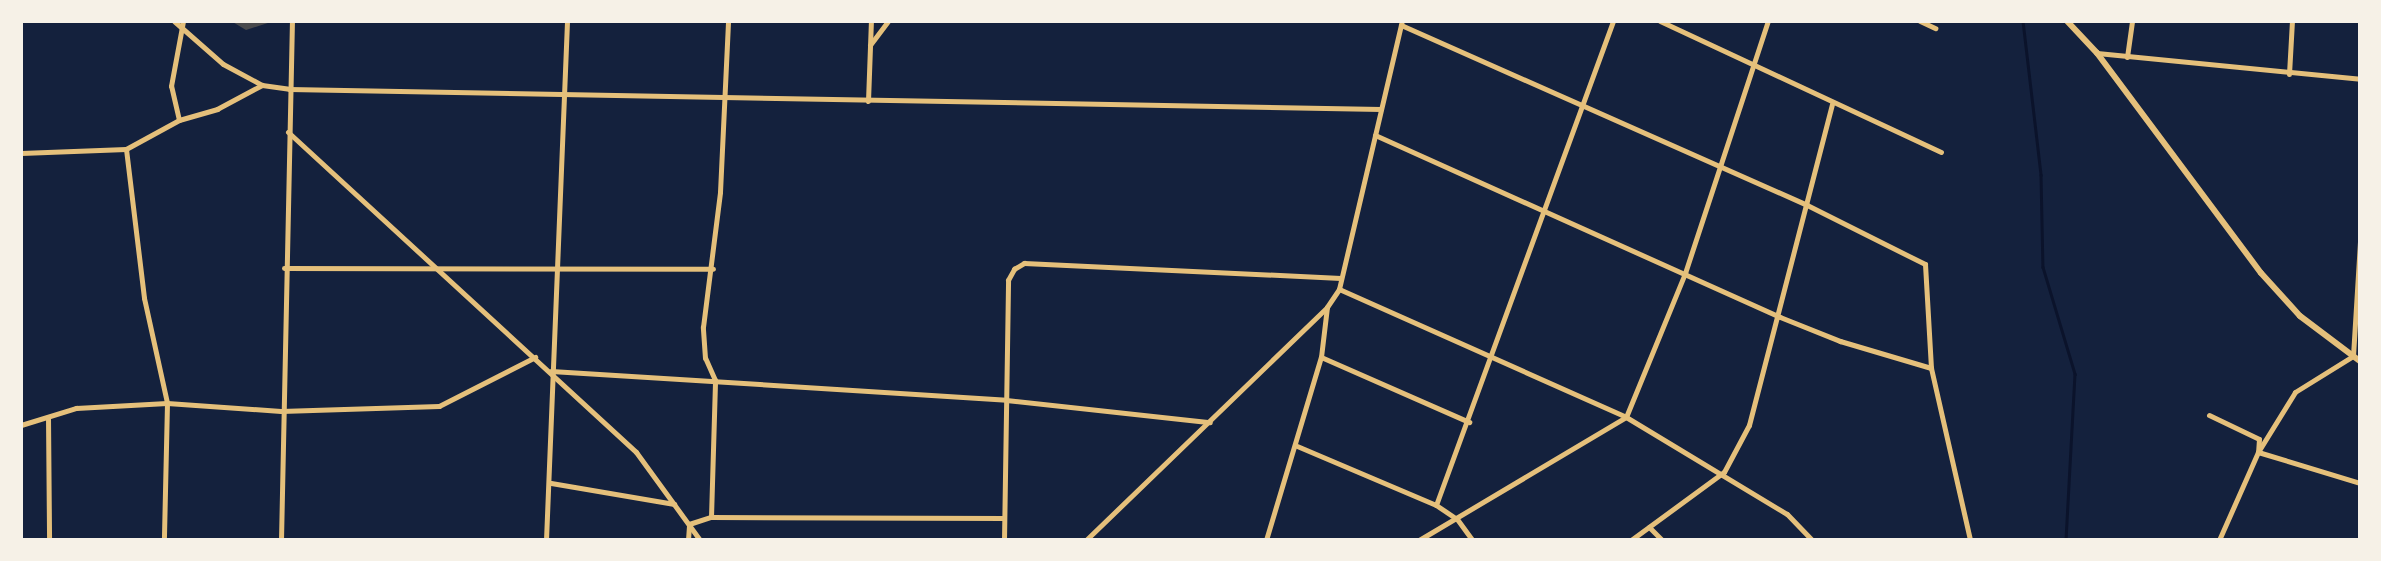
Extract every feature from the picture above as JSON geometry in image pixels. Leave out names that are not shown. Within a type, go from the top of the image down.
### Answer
[{"type":"street","points":[[174,21],[182,24],[223,64],[262,85],[289,89],[1381,109]]},
{"type":"street","points":[[281,540],[284,268],[292,21]]},
{"type":"street","points":[[546,540],[551,483],[551,371],[567,21]]},
{"type":"street","points":[[710,517],[715,380],[703,346],[713,269],[727,21]]},
{"type":"street","points":[[868,101],[871,21]]},
{"type":"street","points":[[870,45],[888,21]]},
{"type":"street","points":[[1436,505],[1494,355],[1613,21]]},
{"type":"street","points":[[1660,21],[1941,152]]},
{"type":"street","points":[[1419,540],[1626,417],[1685,273],[1768,21]]},
{"type":"street","points":[[1920,21],[1935,28]]},
{"type":"street","points":[[2067,21],[2097,53],[2261,273],[2300,316],[2360,361]]},
{"type":"street","points":[[2127,57],[2132,21]]},
{"type":"street","points":[[2289,74],[2292,21]]},
{"type":"street","points":[[1086,540],[1327,307],[1339,289],[1401,23],[1807,205],[1925,264],[1931,368],[1970,540]]},
{"type":"street","points":[[179,120],[171,86],[182,24]]},
{"type":"street","points":[[2097,53],[2360,79]]},
{"type":"street","points":[[21,153],[126,149],[179,120],[217,108],[262,85]]},
{"type":"street","points":[[1631,540],[1724,472],[1749,425],[1780,317],[1832,103]]},
{"type":"street","points":[[288,132],[636,452],[700,540]]},
{"type":"street","points":[[1375,135],[1545,209],[1780,317],[1840,341],[1931,368]]},
{"type":"street","points":[[126,149],[145,298],[167,403],[164,540]]},
{"type":"street","points":[[2353,356],[2360,241]]},
{"type":"street","points":[[1004,540],[1008,280],[1024,263],[1341,278]]},
{"type":"street","points":[[284,268],[713,269]]},
{"type":"street","points":[[1339,289],[1494,355],[1626,417],[1724,472],[1787,514],[1812,540]]},
{"type":"street","points":[[1266,540],[1297,446],[1321,358],[1327,307]]},
{"type":"street","points":[[2219,540],[2258,452],[2295,392],[2353,356]]},
{"type":"street","points":[[21,425],[76,408],[167,403],[281,411],[439,406],[535,357]]},
{"type":"street","points":[[1321,358],[1469,422]]},
{"type":"street","points":[[551,371],[1006,400],[1210,422]]},
{"type":"street","points":[[2210,415],[2259,439],[2258,452]]},
{"type":"street","points":[[48,417],[49,540]]},
{"type":"street","points":[[1297,446],[1436,505],[1457,519],[1472,540]]},
{"type":"street","points":[[2258,452],[2360,483]]},
{"type":"street","points":[[551,483],[674,504]]},
{"type":"street","points":[[689,524],[710,517],[1004,518]]},
{"type":"street","points":[[688,540],[689,524]]},
{"type":"street","points":[[1649,527],[1662,540]]},
{"type":"building","points":[[231,21],[274,21],[246,30]]},
{"type":"waterway","points":[[2023,21],[2041,175],[2043,267],[2075,374],[2066,540]]}]
